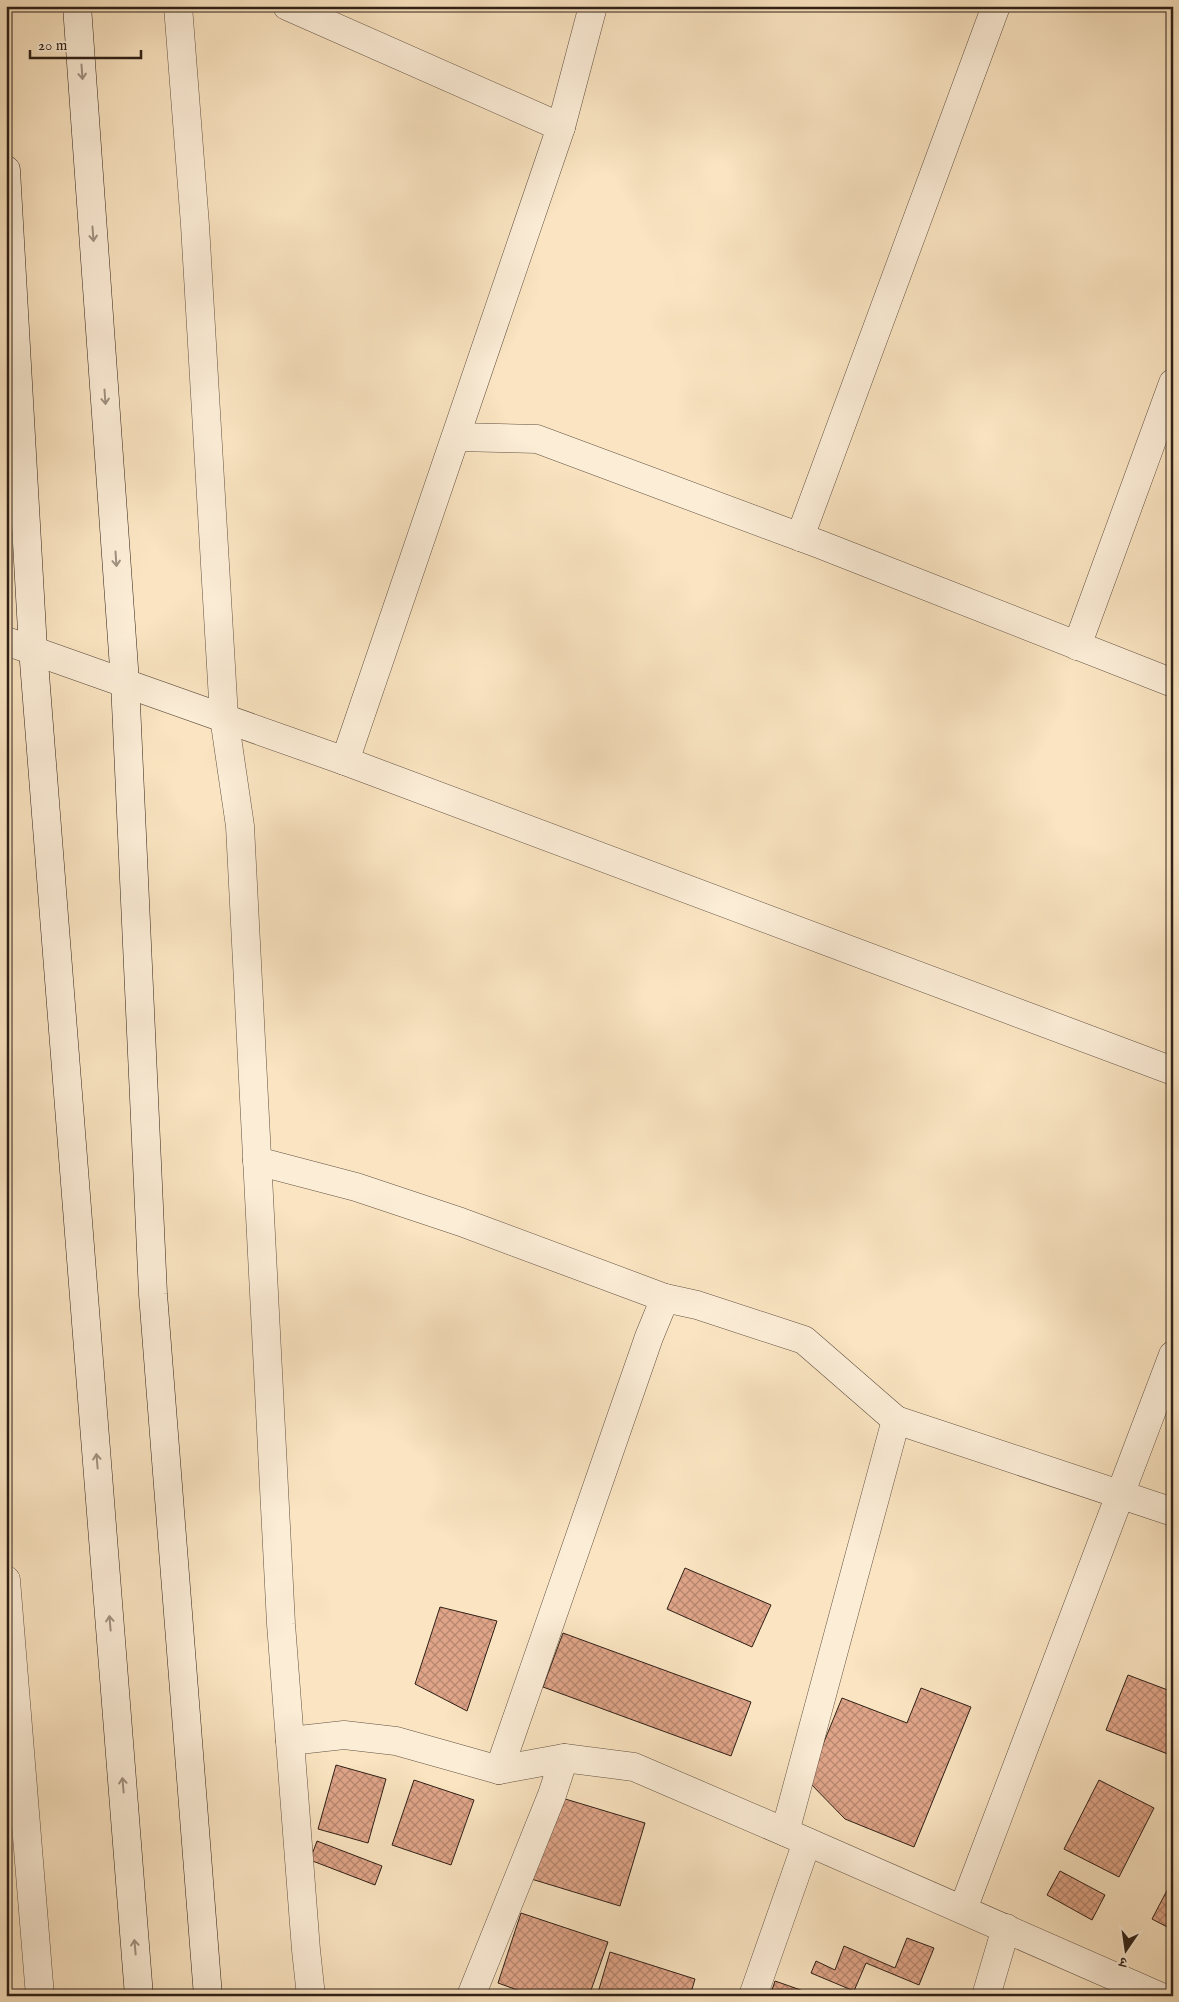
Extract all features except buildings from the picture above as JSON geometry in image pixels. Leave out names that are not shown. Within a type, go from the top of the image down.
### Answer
[{"type":"street","points":[[77,6],[125,682],[153,1294],[208,1996]]},
{"type":"street","points":[[178,6],[195,225],[224,717],[240,826],[281,1624],[311,1996]]},
{"type":"street","points":[[287,6],[561,127]]},
{"type":"street","points":[[345,761],[561,127],[593,6]]},
{"type":"street","points":[[800,538],[996,6]]},
{"type":"street","points":[[6,170],[33,649],[139,1996]]},
{"type":"street","points":[[1077,646],[1173,383]]},
{"type":"street","points":[[456,437],[537,440],[800,538],[1173,683]]},
{"type":"street","points":[[6,641],[345,761],[1173,1070]]},
{"type":"street","points":[[257,1162],[356,1187],[462,1222],[666,1298],[697,1305],[804,1340],[896,1420],[1173,1512]]},
{"type":"street","points":[[499,1770],[648,1337],[666,1298]]},
{"type":"street","points":[[963,1909],[1173,1355]]},
{"type":"street","points":[[753,1996],[796,1837],[896,1420]]},
{"type":"street","points":[[6,1580],[10,1660],[40,1996]]},
{"type":"street","points":[[290,1741],[344,1735],[396,1741],[499,1770],[564,1758],[634,1767],[1159,1996]]},
{"type":"street","points":[[471,1996],[552,1795],[564,1758]]},
{"type":"street","points":[[986,1996],[1006,1928]]}]
